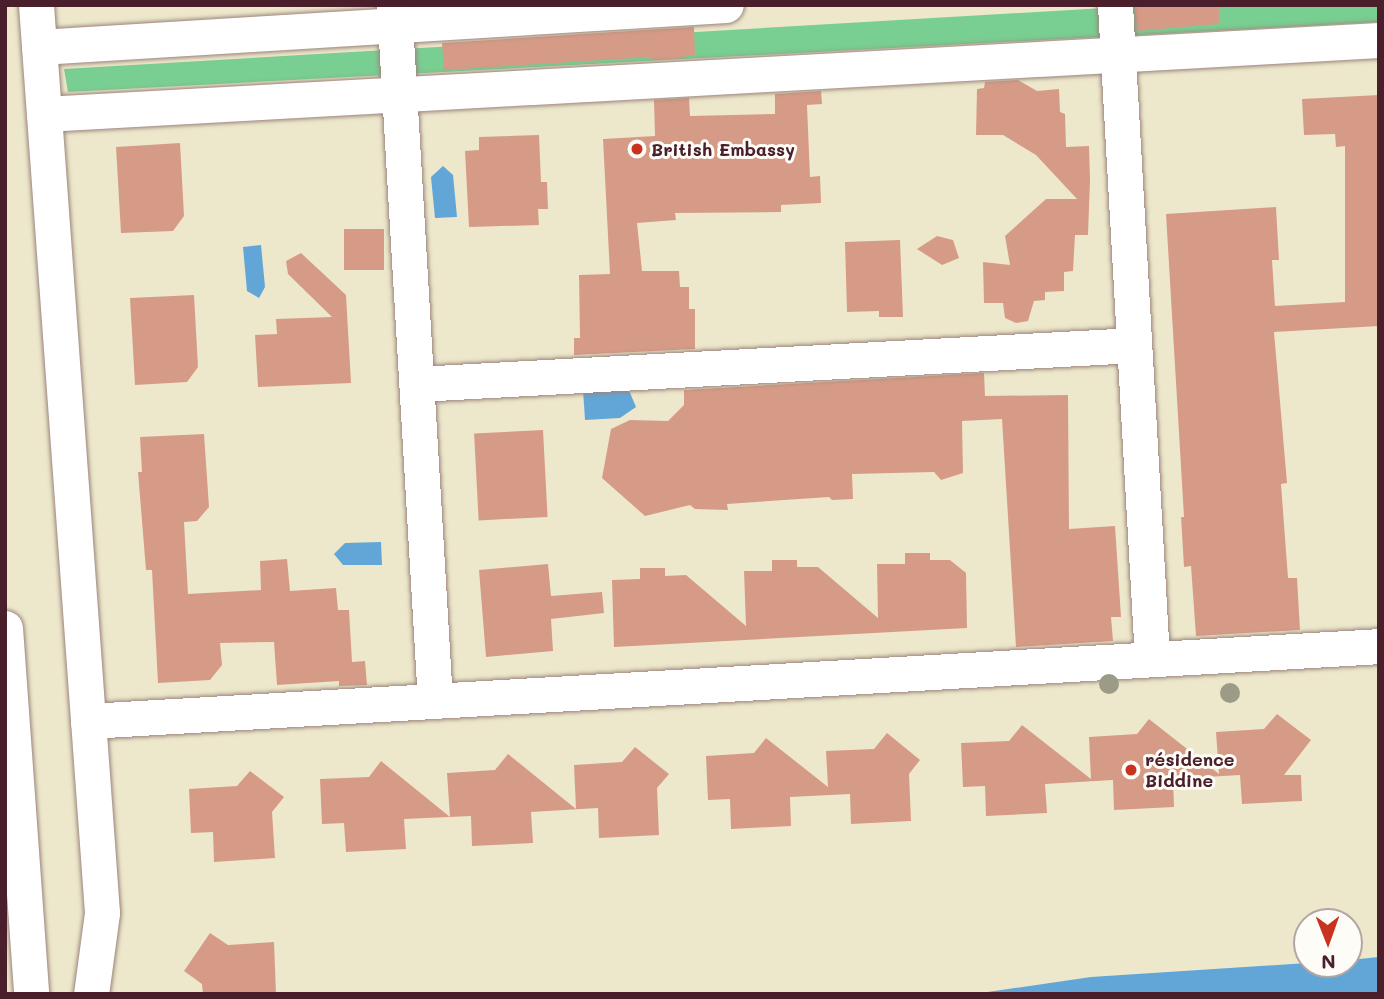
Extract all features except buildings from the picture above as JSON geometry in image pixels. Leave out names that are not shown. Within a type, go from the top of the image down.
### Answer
[{"type":"street","points":[[36,5],[102,913],[91,994]]},
{"type":"street","points":[[39,47],[395,15],[726,5]]},
{"type":"street","points":[[1115,5],[1152,659]]},
{"type":"street","points":[[395,15],[435,701]]},
{"type":"street","points":[[44,114],[1379,40]]},
{"type":"street","points":[[417,384],[1134,345]]},
{"type":"street","points":[[5,628],[22,984]]},
{"type":"street","points":[[88,721],[1379,646]]},
{"type":"green space","points":[[1155,5],[1379,5],[1379,22],[68,92],[64,69]]},
{"type":"water","points":[[443,166],[453,175],[457,217],[435,218],[431,177]]},
{"type":"water","points":[[261,245],[265,287],[259,298],[247,291],[243,247]]},
{"type":"water","points":[[628,388],[636,407],[620,418],[585,420],[583,389]]},
{"type":"water","points":[[381,542],[382,565],[343,565],[334,554],[345,543]]},
{"type":"water","points":[[1379,957],[1379,994],[974,994],[1091,977],[1293,964],[1293,978],[1363,978],[1363,959]]},
{"type":"place","name":"British Embassy","points":[[637,149]]},
{"type":"place","name":"résidence Biddine","points":[[1131,770]]}]
